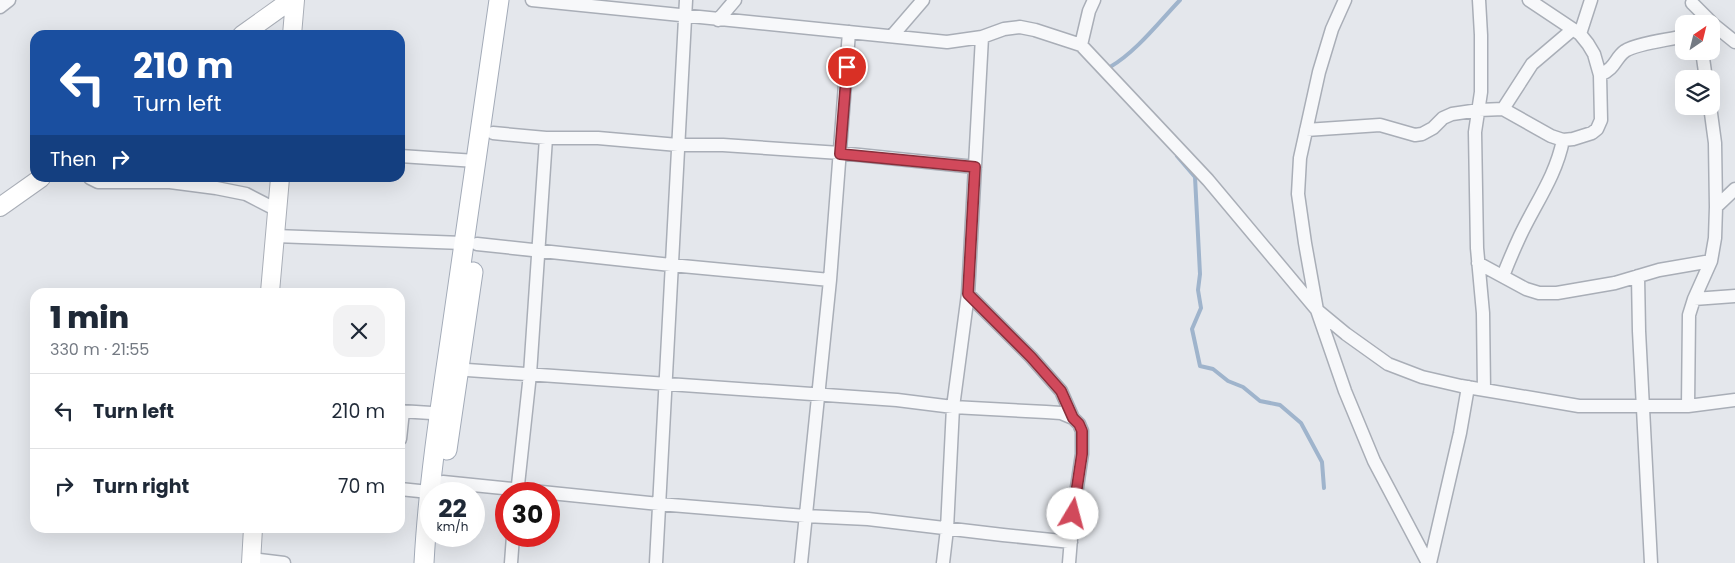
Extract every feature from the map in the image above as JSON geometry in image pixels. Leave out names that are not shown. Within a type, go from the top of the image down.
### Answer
[{"type":"main road","points":[[439,482],[445,414],[470,244],[476,161],[499,0]]},
{"type":"main road","points":[[470,244],[493,133],[510,0]]},
{"type":"main road","points":[[424,563],[427,547]]},
{"type":"main road","points":[[436,563],[437,547]]},
{"type":"street","points":[[0,8],[9,0]]},
{"type":"street","points":[[249,30],[291,0]]},
{"type":"street","points":[[292,30],[295,0]]},
{"type":"street","points":[[532,0],[947,42],[982,37],[1004,29],[1020,27],[1081,45],[1208,180],[1317,310],[1346,334],[1388,364],[1422,377],[1484,390],[1579,406],[1688,406],[1735,400]]},
{"type":"street","points":[[656,563],[686,0]]},
{"type":"street","points":[[718,20],[736,0]]},
{"type":"street","points":[[892,36],[923,0]]},
{"type":"street","points":[[1081,45],[1094,0]]},
{"type":"street","points":[[1344,0],[1332,29],[1319,72],[1300,158],[1298,194],[1305,243],[1317,310],[1344,391],[1374,461],[1429,563]]},
{"type":"street","points":[[1479,0],[1482,92],[1475,132],[1478,263],[1483,313],[1484,390]]},
{"type":"street","points":[[1306,130],[1380,125],[1415,135],[1422,134],[1433,128],[1443,118],[1452,114],[1503,109],[1551,136],[1563,140],[1592,134],[1597,129],[1601,120],[1600,75],[1594,54],[1588,44],[1576,32],[1529,0]]},
{"type":"street","points":[[1503,109],[1532,64],[1576,32],[1591,0]]},
{"type":"street","points":[[1691,2],[1695,15]]},
{"type":"street","points":[[1691,2],[1714,25],[1735,42]]},
{"type":"street","points":[[801,563],[830,280],[849,32]]},
{"type":"street","points":[[943,563],[947,529],[953,407],[968,294],[982,37]]},
{"type":"street","points":[[1600,75],[1612,68],[1624,52],[1675,38]]},
{"type":"street","points":[[1688,406],[1689,315],[1711,261],[1715,238],[1714,143],[1711,115]]},
{"type":"street","points":[[493,133],[546,138],[598,138],[678,145],[723,145],[975,167]]},
{"type":"street","points":[[519,482],[530,374],[546,138]]},
{"type":"street","points":[[1503,276],[1520,235],[1548,185],[1559,158],[1563,140]]},
{"type":"street","points":[[405,156],[476,161]]},
{"type":"street","points":[[0,207],[36,182]]},
{"type":"street","points":[[98,182],[170,182],[216,188],[246,194],[277,210]]},
{"type":"street","points":[[270,288],[280,182]]},
{"type":"street","points":[[1716,207],[1735,189]]},
{"type":"street","points":[[275,236],[470,244],[671,266],[830,280]]},
{"type":"street","points":[[1478,263],[1539,293],[1557,293],[1615,283],[1658,270],[1711,261]]},
{"type":"street","points":[[1638,276],[1651,563]]},
{"type":"street","points":[[968,294],[1031,357],[1061,391],[1073,418],[1079,424],[1082,431],[1082,454],[1073,514],[1069,563]]},
{"type":"street","points":[[1694,299],[1735,296]]},
{"type":"street","points":[[453,369],[897,400],[953,407],[1061,413],[1073,418]]},
{"type":"street","points":[[1429,563],[1460,433],[1468,387]]},
{"type":"street","points":[[405,411],[445,414]]},
{"type":"street","points":[[405,489],[420,489]]},
{"type":"street","points":[[560,496],[805,516],[868,519],[1071,542]]},
{"type":"street","points":[[253,533],[251,561],[284,563]]},
{"type":"street","points":[[511,563],[513,547]]},
{"type":"waterway","points":[[1111,72],[1110,67],[1138,45],[1180,0]]},
{"type":"waterway","points":[[1177,156],[1195,177],[1200,274],[1198,290],[1201,308],[1192,329],[1200,366],[1213,369],[1228,381],[1243,387],[1260,401],[1280,405],[1301,423],[1322,462],[1324,488]]},
{"type":"route","points":[[847,67],[840,154],[975,167],[968,294],[1031,357],[1061,391],[1073,418],[1079,424],[1082,431],[1082,454],[1073,514]]}]
